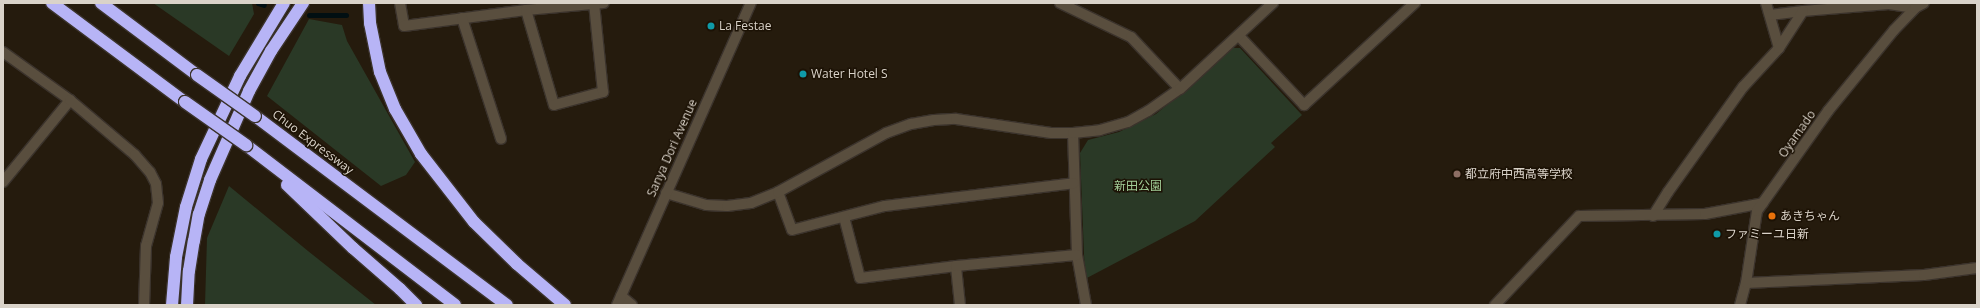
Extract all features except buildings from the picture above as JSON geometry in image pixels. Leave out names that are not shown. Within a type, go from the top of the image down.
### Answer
[{"type":"highway","points":[[52,3],[184,102],[246,145],[455,305]]},
{"type":"highway","name":"Chuo Expressway","points":[[102,3],[507,305]]},
{"type":"highway","points":[[172,305],[176,256],[186,207],[201,159],[240,76],[284,3]]},
{"type":"highway","points":[[187,305],[189,271],[194,241],[199,214],[210,180],[249,91],[271,51],[302,3]]},
{"type":"highway","points":[[369,3],[370,23],[380,72],[395,109],[421,154],[474,222],[517,264],[565,305]]},
{"type":"highway","points":[[246,145],[353,248],[416,305]]},
{"type":"street","points":[[400,3],[404,26],[526,10],[599,4],[603,92],[554,105],[526,10]]},
{"type":"street","name":"Sanya Dori Avenue","points":[[619,300],[751,3]]},
{"type":"street","points":[[1060,3],[1131,37],[1180,89]]},
{"type":"street","points":[[666,193],[706,205],[727,206],[751,203],[778,192],[886,133],[911,124],[934,120],[956,119],[1051,133],[1073,133],[1100,130],[1128,122],[1148,111],[1180,89],[1273,3]]},
{"type":"street","points":[[1239,36],[1304,105],[1415,3]]},
{"type":"street","points":[[1766,3],[1779,48]]},
{"type":"street","points":[[1770,15],[1889,4],[1919,6]]},
{"type":"street","name":"Oyamado","points":[[1740,305],[1746,283],[1757,211],[1828,111],[1894,30],[1919,6]]},
{"type":"street","points":[[1653,216],[1668,192],[1743,87],[1779,48],[1803,11]]},
{"type":"street","points":[[462,18],[501,139]]},
{"type":"street","points":[[3,52],[70,100],[135,155],[150,172],[156,184],[158,203],[146,246],[144,305]]},
{"type":"street","points":[[3,182],[70,100]]},
{"type":"street","points":[[1073,133],[1076,255],[1086,305]]},
{"type":"street","points":[[778,192],[792,230],[885,206],[1074,183]]},
{"type":"street","points":[[1495,305],[1579,216],[1705,214],[1763,203]]},
{"type":"street","points":[[844,217],[860,278],[956,266],[1076,255]]},
{"type":"street","points":[[956,266],[960,305]]},
{"type":"street","points":[[1746,283],[1924,275],[1977,268]]},
{"type":"street","points":[[619,300],[632,305]]},
{"type":"green space","points":[[153,3],[252,3],[254,14],[229,56]]},
{"type":"green space","points":[[309,19],[342,25],[347,41],[415,162],[406,175],[381,186],[267,96]]},
{"type":"green space","name":"新田公園","points":[[1228,48],[1240,48],[1302,115],[1271,143],[1275,147],[1195,221],[1085,279],[1080,153],[1088,140],[1119,132],[1156,114],[1196,81]]},
{"type":"green space","points":[[229,186],[376,305],[205,305],[207,238]]},
{"type":"waterway","points":[[258,3],[264,5]]},
{"type":"waterway","points":[[309,15],[346,15]]},
{"type":"place","name":"La Festae","points":[[711,26]]},
{"type":"place","name":"Water Hotel S","points":[[803,74]]},
{"type":"place","name":"都立府中西高等学校","points":[[1457,174]]},
{"type":"place","name":"あきちゃん","points":[[1772,216]]},
{"type":"place","name":"ファミーユ日新","points":[[1717,234]]}]
